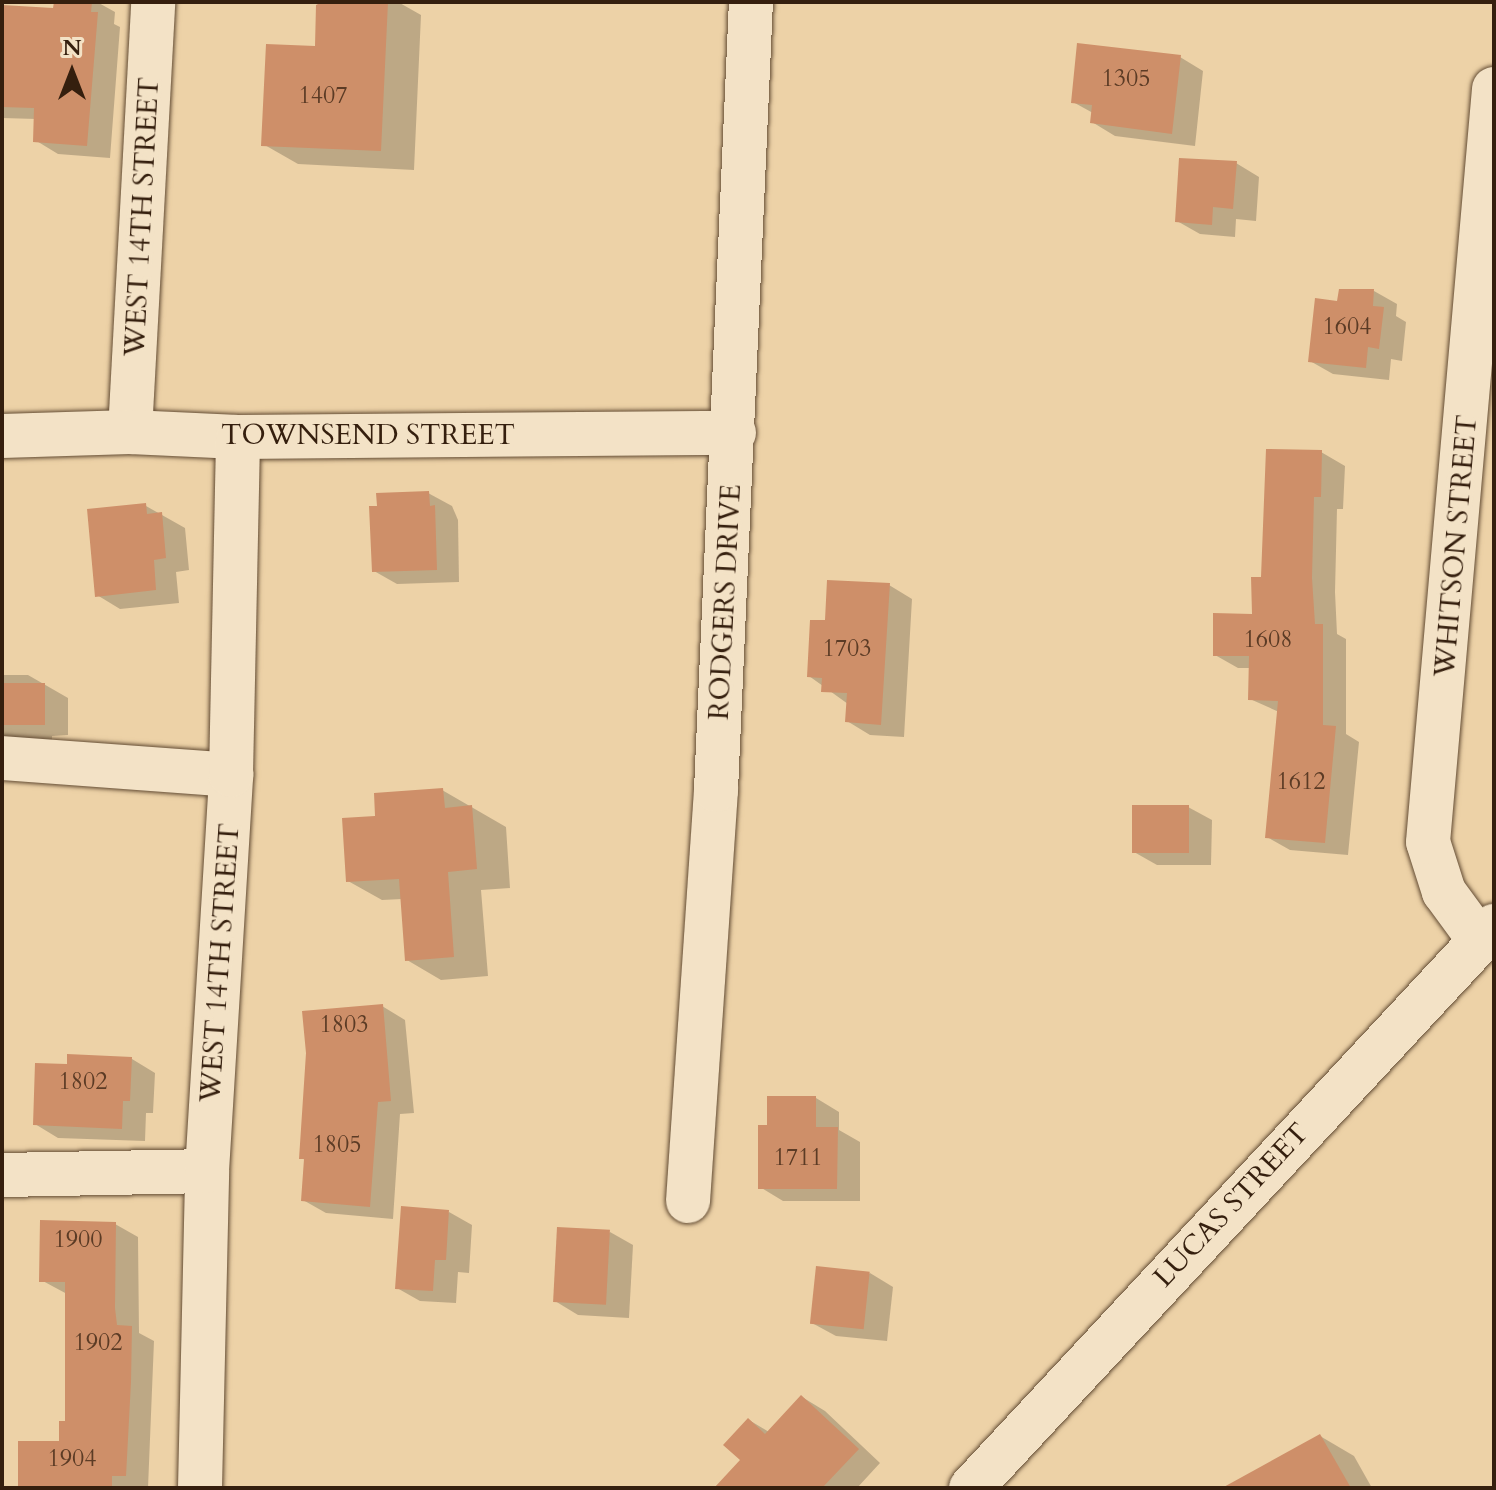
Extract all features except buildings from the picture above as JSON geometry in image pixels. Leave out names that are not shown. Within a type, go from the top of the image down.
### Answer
[{"type":"street","name":"WEST 14TH STREET","points":[[130,432],[153,2]]},
{"type":"street","name":"RODGERS DRIVE","points":[[688,1201],[734,433],[751,2]]},
{"type":"street","name":"WHITSON STREET","points":[[1487,934],[1444,892],[1428,842],[1494,89]]},
{"type":"street","name":"TOWNSEND STREET","points":[[2,436],[130,432],[238,437],[734,433]]},
{"type":"street","name":"WEST 14TH STREET","points":[[200,1488],[207,1171],[231,775],[238,437]]},
{"type":"street","points":[[2,758],[231,775]]},
{"type":"street","name":"LUCAS STREET","points":[[971,1488],[1487,934]]},
{"type":"street","points":[[2,1175],[207,1171]]}]
